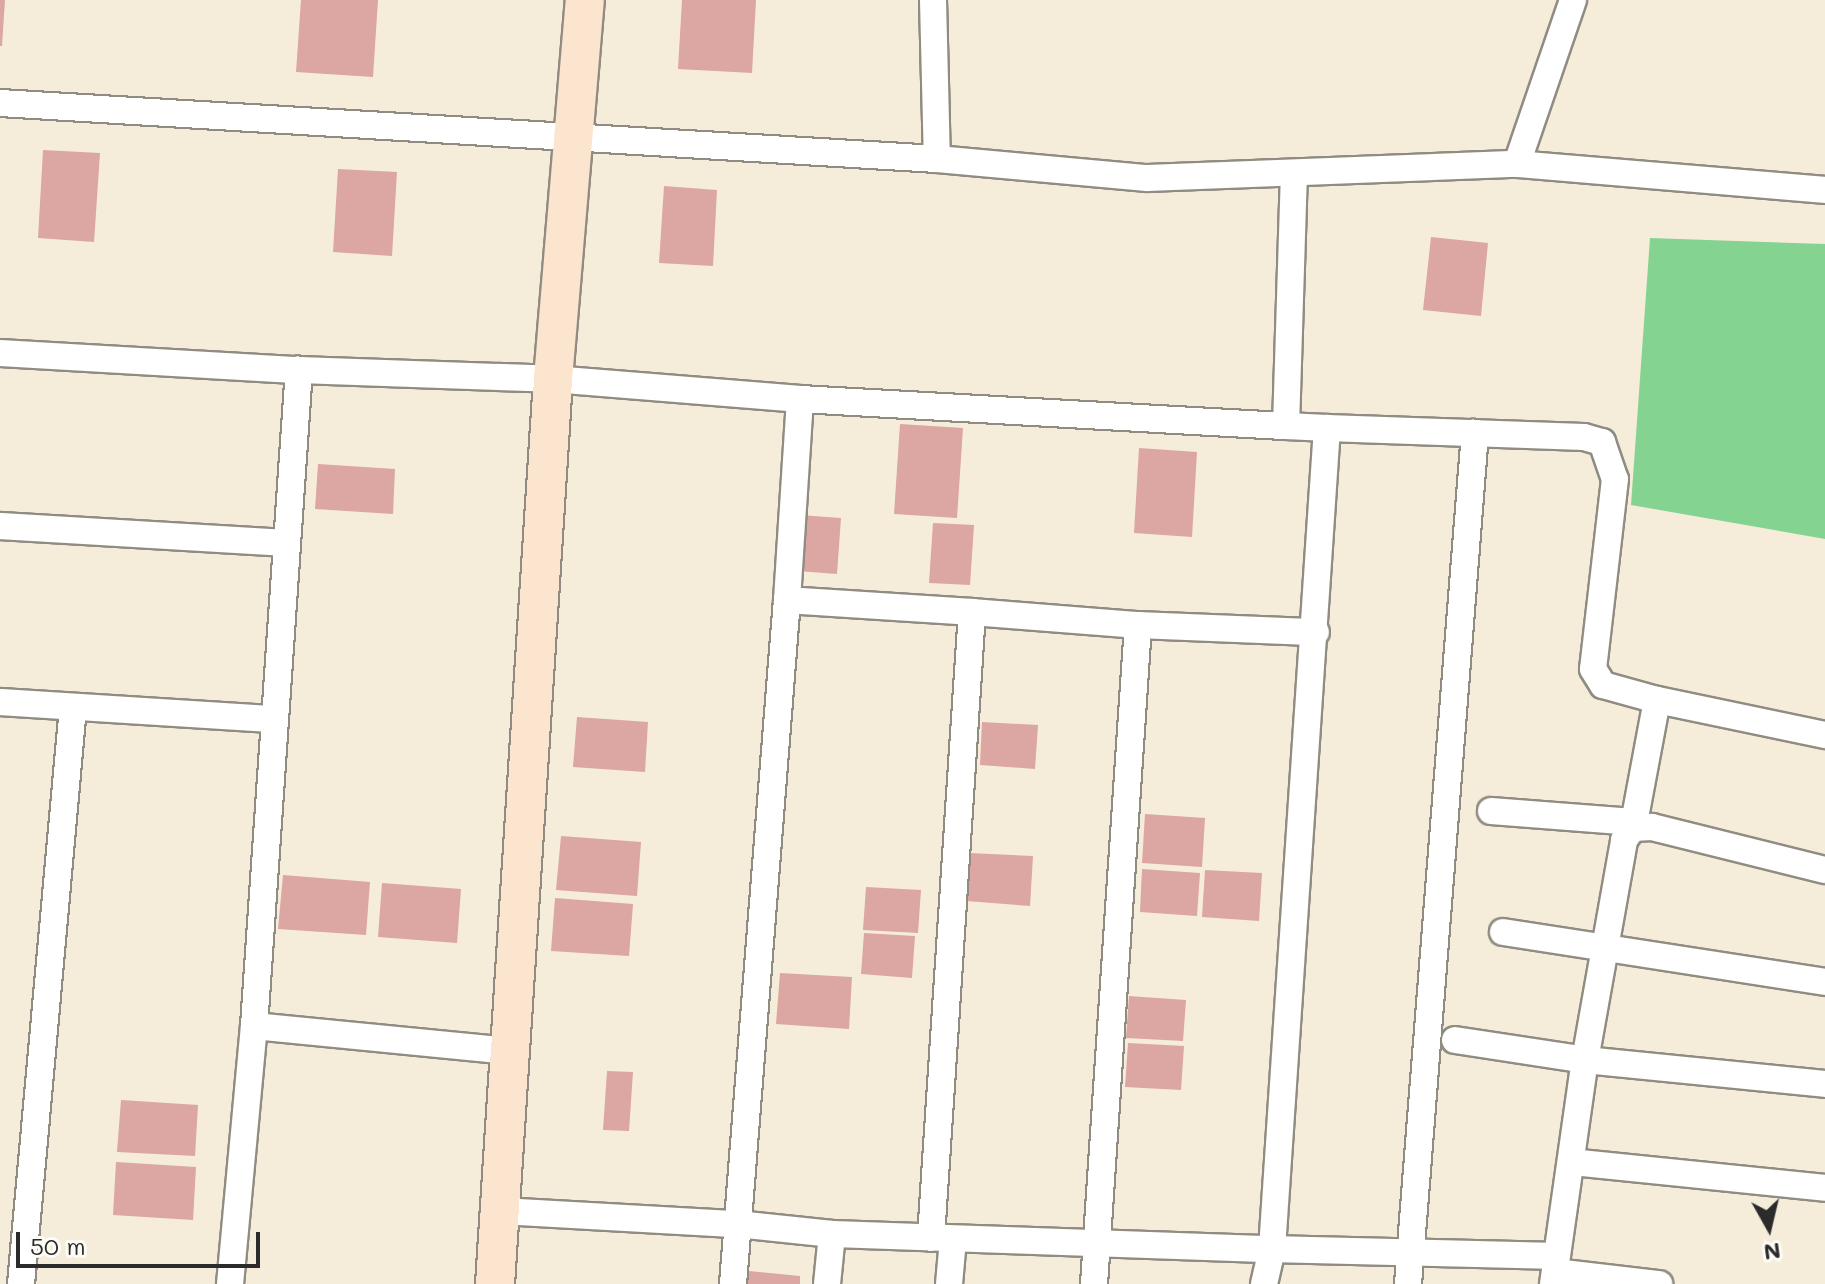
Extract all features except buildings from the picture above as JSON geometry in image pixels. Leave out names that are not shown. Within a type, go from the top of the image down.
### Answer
[{"type":"street","points":[[495,1284],[507,1051],[553,379],[585,0]]},
{"type":"street","points":[[933,0],[937,159]]},
{"type":"street","points":[[1517,164],[1573,0]]},
{"type":"street","points":[[0,103],[937,159],[1147,178],[1517,164],[1825,190]]},
{"type":"street","points":[[1286,426],[1294,173]]},
{"type":"street","points":[[0,353],[299,370],[553,379],[800,399],[1286,426],[1584,437],[1602,442],[1615,479],[1593,669],[1603,685],[1657,700],[1825,735]]},
{"type":"street","points":[[230,1284],[254,1026],[299,370]]},
{"type":"street","points":[[733,1284],[800,399]]},
{"type":"street","points":[[1264,1284],[1272,1249],[1316,632],[1327,428]]},
{"type":"street","points":[[1408,1284],[1413,1252],[1475,433]]},
{"type":"street","points":[[0,526],[286,543]]},
{"type":"street","points":[[787,600],[1138,625],[1316,632]]},
{"type":"street","points":[[949,1284],[942,1238],[972,612]]},
{"type":"street","points":[[1094,1284],[1138,625]]},
{"type":"street","points":[[1554,1270],[1585,1060],[1624,840],[1634,825],[1657,700]]},
{"type":"street","points":[[0,702],[273,719]]},
{"type":"street","points":[[21,1284],[73,707]]},
{"type":"street","points":[[1491,811],[1652,827],[1825,870]]},
{"type":"street","points":[[1503,932],[1825,982]]},
{"type":"street","points":[[254,1026],[507,1051]]},
{"type":"street","points":[[1455,1040],[1585,1060],[1825,1084]]},
{"type":"street","points":[[1571,1162],[1825,1188]]},
{"type":"street","points":[[501,1211],[737,1224],[832,1234],[1413,1252],[1659,1284]]},
{"type":"street","points":[[827,1284],[832,1234]]},
{"type":"green space","points":[[1650,238],[1825,244],[1825,539],[1631,505]]}]
